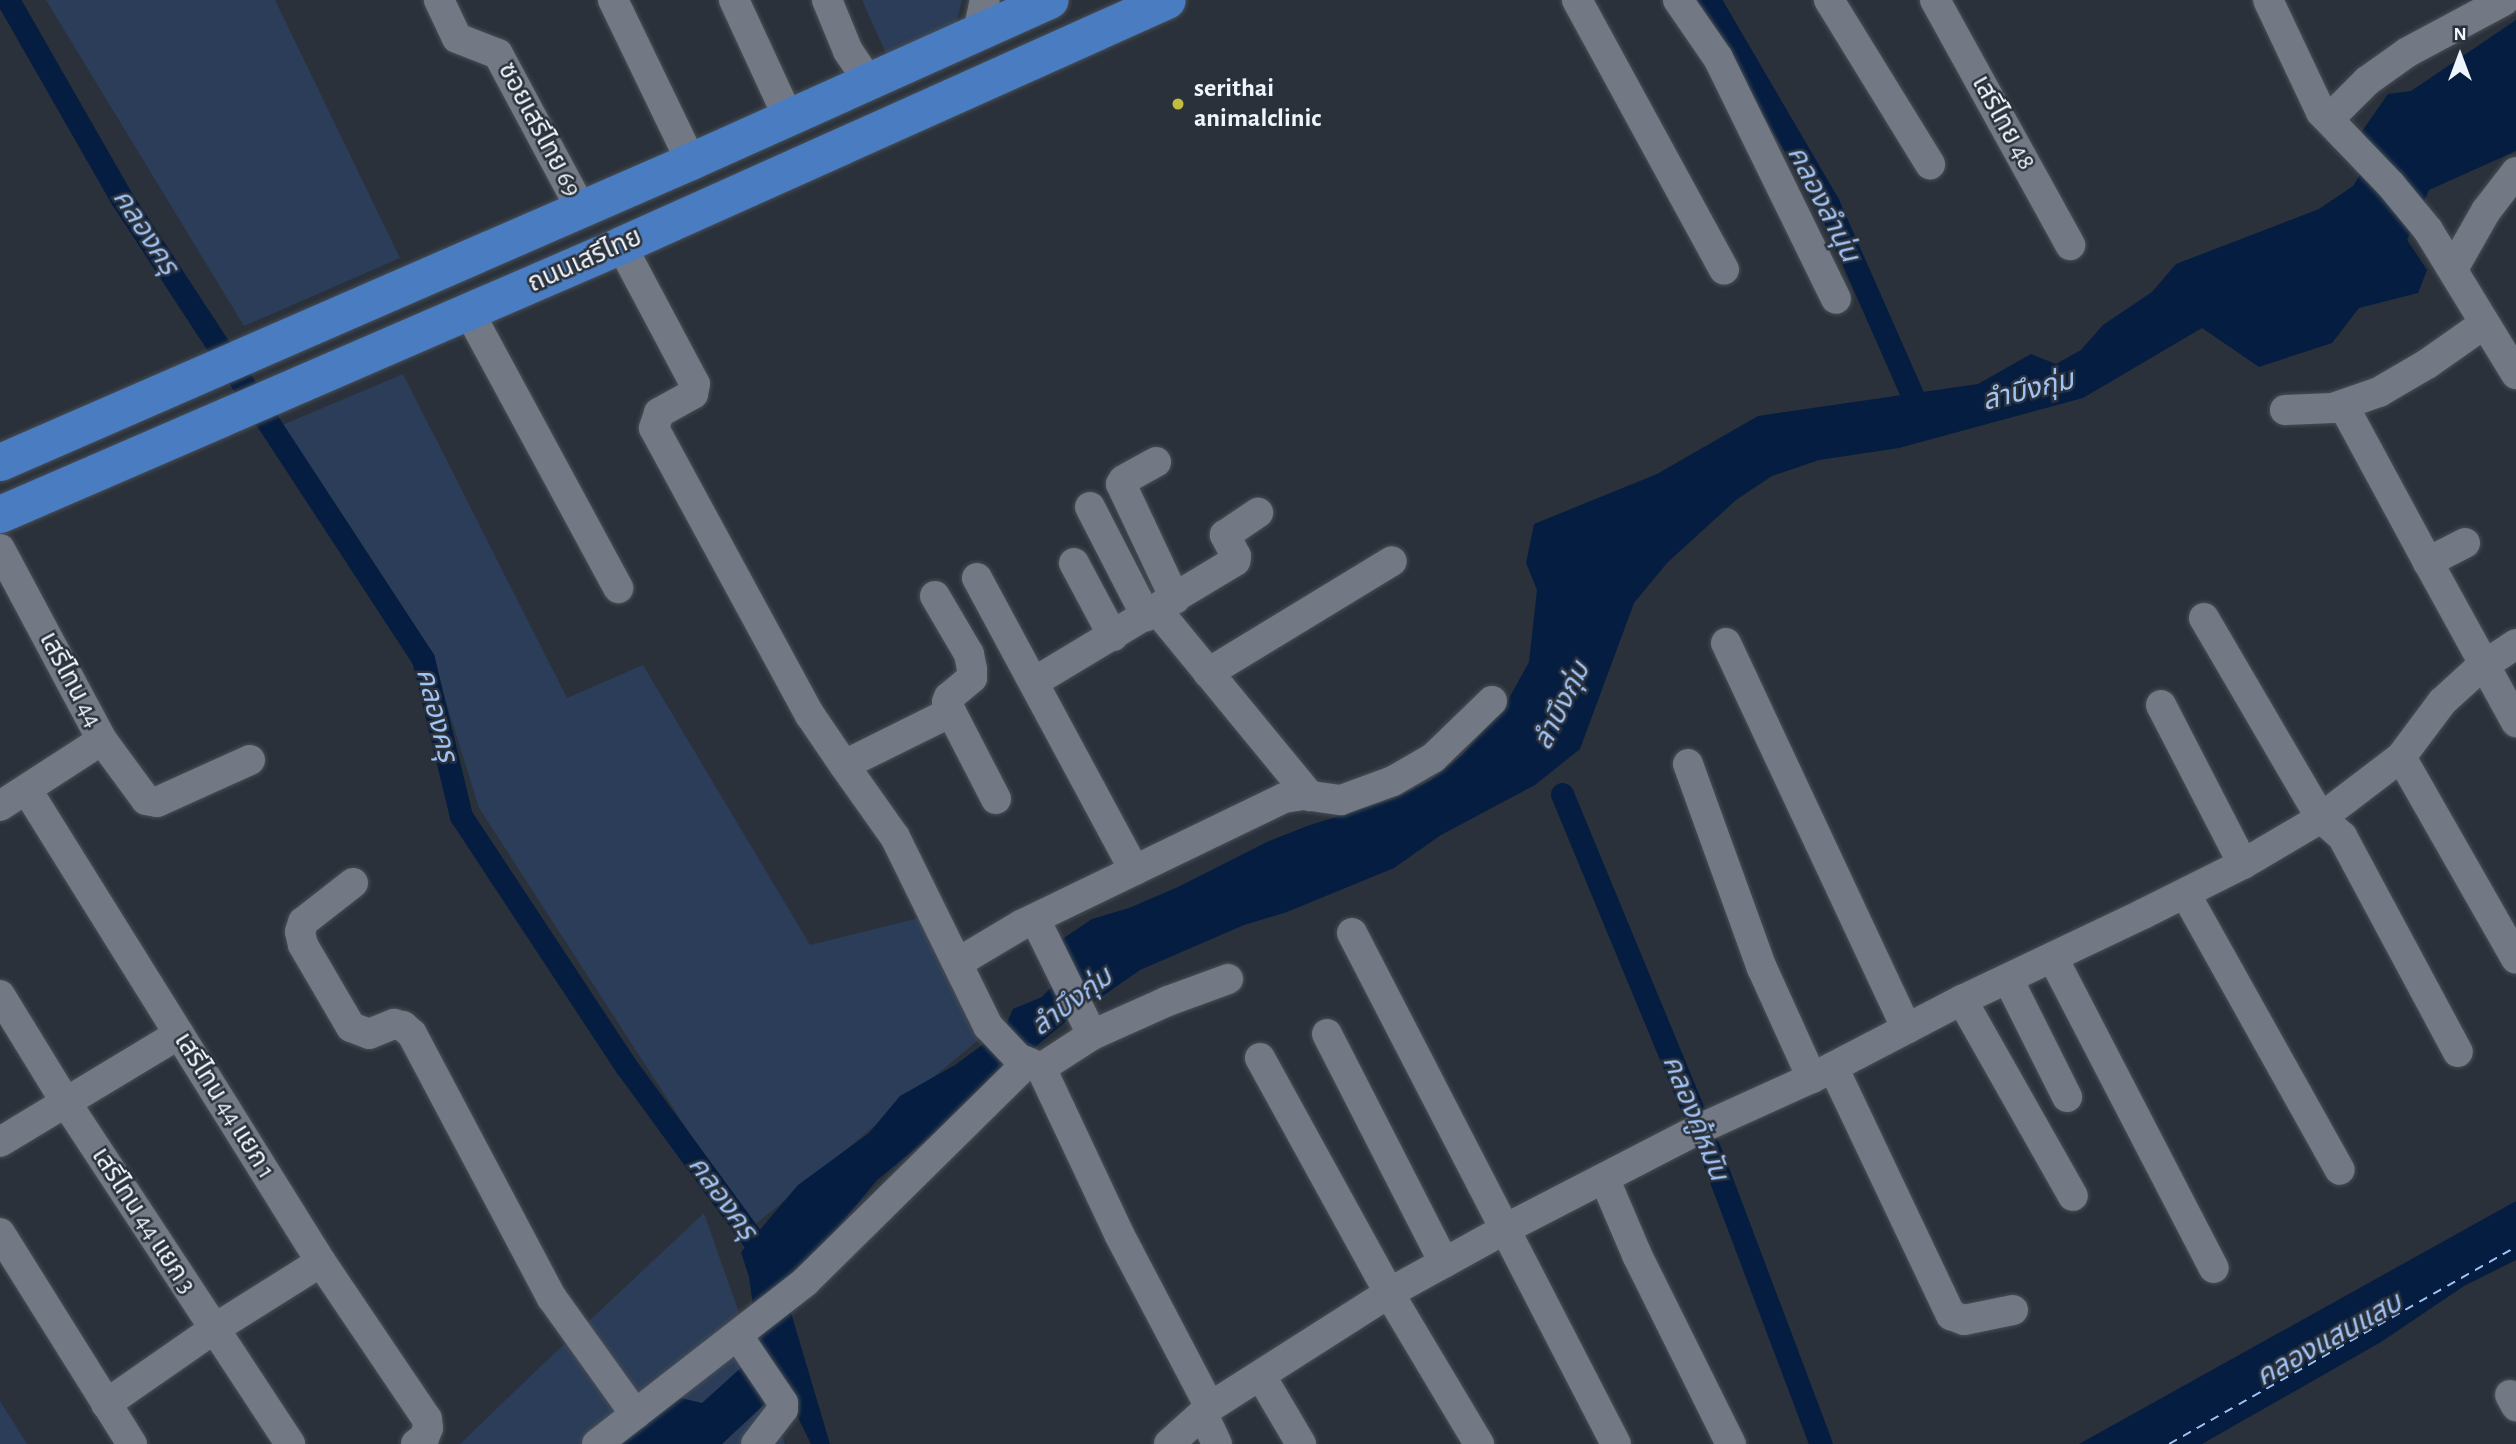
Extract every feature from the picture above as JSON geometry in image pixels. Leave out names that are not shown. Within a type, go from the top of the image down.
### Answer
[{"type":"main road","name":"ถนนเสรีไทย","points":[[0,462],[691,161],[868,81],[981,16],[1050,0]]},
{"type":"main road","name":"ถนนเสรีไทย","points":[[0,514],[469,312],[1167,0]]},
{"type":"main road","points":[[868,81],[890,122]]},
{"type":"street","name":"ซอยเสรีไทย 69","points":[[439,0],[457,38],[498,54],[581,209]]},
{"type":"street","points":[[613,0],[691,161]]},
{"type":"street","points":[[734,0],[788,117]]},
{"type":"street","points":[[827,0],[848,51],[868,81]]},
{"type":"street","points":[[1577,0],[1724,270]]},
{"type":"street","points":[[1678,0],[1718,58],[1836,299]]},
{"type":"street","points":[[1829,0],[1930,163]]},
{"type":"street","name":"เสรีไทย 48","points":[[1936,0],[2070,245]]},
{"type":"street","points":[[2268,0],[2321,112],[2428,230],[2516,374]]},
{"type":"street","points":[[2332,122],[2367,81],[2408,52],[2505,0]]},
{"type":"street","points":[[2453,269],[2486,211],[2516,172]]},
{"type":"street","points":[[621,245],[695,384],[693,394],[659,413],[654,428],[810,715],[895,837],[993,1031],[1029,1063],[1207,1410],[1217,1444]]},
{"type":"street","points":[[469,312],[618,588]]},
{"type":"street","points":[[2285,410],[2301,411],[2343,405],[2379,392],[2427,364],[2484,324]]},
{"type":"street","points":[[2343,405],[2516,722]]},
{"type":"street","points":[[1156,462],[1121,484],[1159,608]]},
{"type":"street","points":[[1090,507],[1159,608],[1208,673],[1310,796]]},
{"type":"street","points":[[1034,682],[1235,561],[1236,556],[1224,536],[1258,513]]},
{"type":"street","points":[[2428,562],[2465,543]]},
{"type":"street","points":[[1208,673],[1392,561]]},
{"type":"street","points":[[1074,563],[1112,636]]},
{"type":"street","name":"เสรีไทน 44","points":[[0,807],[102,740],[4,565]]},
{"type":"street","points":[[977,578],[1134,870]]},
{"type":"street","points":[[935,596],[969,654],[972,670],[972,678],[949,697],[947,702],[996,799]]},
{"type":"street","points":[[2204,618],[2320,818],[2342,836],[2458,1052]]},
{"type":"street","points":[[1726,643],[1907,1029]]},
{"type":"street","points":[[1169,1444],[1207,1410],[1389,1293],[1507,1228],[1704,1127],[1822,1072],[1962,1000],[2243,864],[2320,818],[2401,757],[2442,702],[2485,664],[2516,644]]},
{"type":"street","points":[[959,962],[1035,919],[1284,798],[1310,796],[1341,800],[1393,781],[1433,758],[1492,701]]},
{"type":"street","points":[[2161,705],[2243,864]]},
{"type":"street","points":[[844,765],[951,712]]},
{"type":"street","points":[[102,740],[146,800],[157,802],[250,760]]},
{"type":"street","points":[[2401,757],[2516,959]]},
{"type":"street","points":[[1688,764],[1762,968],[1822,1072],[1951,1315],[1964,1320],[2012,1310]]},
{"type":"street","name":"เสรีไทน 44 แยก 1","points":[[27,789],[321,1262],[421,1431]]},
{"type":"street","points":[[353,883],[303,922],[300,932],[303,945],[351,1027],[369,1034],[394,1024],[403,1026],[412,1034],[552,1298],[635,1414]]},
{"type":"street","points":[[2185,893],[2340,1170]]},
{"type":"street","points":[[1035,919],[1087,1026]]},
{"type":"street","points":[[1352,933],[1507,1228],[1616,1444]]},
{"type":"street","points":[[2053,958],[2214,1268]]},
{"type":"street","points":[[597,1444],[743,1338],[1029,1063],[1087,1026],[1228,979]]},
{"type":"street","points":[[2008,979],[2067,1097]]},
{"type":"street","name":"เสรีไทน 44 แยก 3","points":[[0,995],[65,1101],[290,1444]]},
{"type":"street","points":[[1962,1000],[2073,1196]]},
{"type":"street","points":[[0,1142],[178,1034]]},
{"type":"street","points":[[1327,1034],[1444,1263]]},
{"type":"street","points":[[1260,1059],[1389,1293],[1479,1444]]},
{"type":"street","points":[[1605,1180],[1637,1255],[1731,1444]]},
{"type":"street","points":[[0,1233],[132,1444]]},
{"type":"street","points":[[106,1404],[214,1329],[321,1262]]},
{"type":"street","points":[[743,1338],[780,1395],[783,1407],[756,1444]]},
{"type":"street","points":[[1261,1376],[1301,1444]]},
{"type":"shaded area","points":[[46,0],[275,0],[400,258],[244,326]]},
{"type":"shaded area","points":[[862,0],[962,0],[955,29],[888,58]]},
{"type":"shaded area","points":[[403,374],[567,698],[643,665],[810,945],[923,917],[982,1037],[751,1228],[479,808],[431,654],[280,426]]},
{"type":"shaded area","points":[[704,1213],[785,1444],[460,1444],[542,1365]]},
{"type":"shaded area","points":[[0,1401],[27,1444],[0,1444]]},
{"type":"water","name":"ลำบึงกุ่ม","points":[[2516,20],[2516,151],[2429,190],[2407,240],[2427,270],[2418,293],[2359,308],[2332,343],[2259,367],[2202,328],[2083,398],[1899,448],[1819,460],[1772,476],[1736,500],[1667,563],[1634,603],[1580,749],[1535,785],[1441,835],[1394,868],[1287,912],[1244,925],[1140,970],[1064,1023],[1034,1048],[1021,1050],[947,1123],[877,1180],[839,1226],[789,1306],[830,1444],[811,1444],[783,1387],[722,1444],[618,1444],[676,1397],[702,1403],[753,1357],[754,1312],[749,1277],[741,1252],[798,1185],[869,1133],[900,1096],[955,1065],[1004,1029],[1013,1009],[1042,997],[1053,985],[1058,942],[1092,919],[1129,908],[1178,887],[1267,842],[1307,826],[1393,799],[1431,780],[1462,755],[1502,711],[1529,662],[1537,590],[1526,563],[1534,524],[1657,474],[1758,416],[1978,384],[2031,354],[2056,364],[2081,350],[2103,325],[2152,292],[2176,264],[2319,209],[2353,186],[2375,150],[2358,137],[2388,94],[2411,91]]},
{"type":"water","name":"คลองแสนแสบ","points":[[2516,1201],[2516,1260],[2464,1286],[2381,1342],[2202,1444],[2079,1444]]},
{"type":"waterway","name":"คลองครุ","points":[[8,0],[122,199],[423,659],[461,816],[626,1066],[770,1263]]},
{"type":"waterway","name":"คลองลำนุ่น","points":[[1709,0],[1828,204],[1921,415]]},
{"type":"waterway","name":"คลองคู้หมัน","points":[[1562,794],[1715,1164],[1821,1444]]},
{"type":"ferry route","points":[[2169,1444],[2516,1247]]},
{"type":"place","name":"serithai animalclinic","points":[[1178,104]]}]
